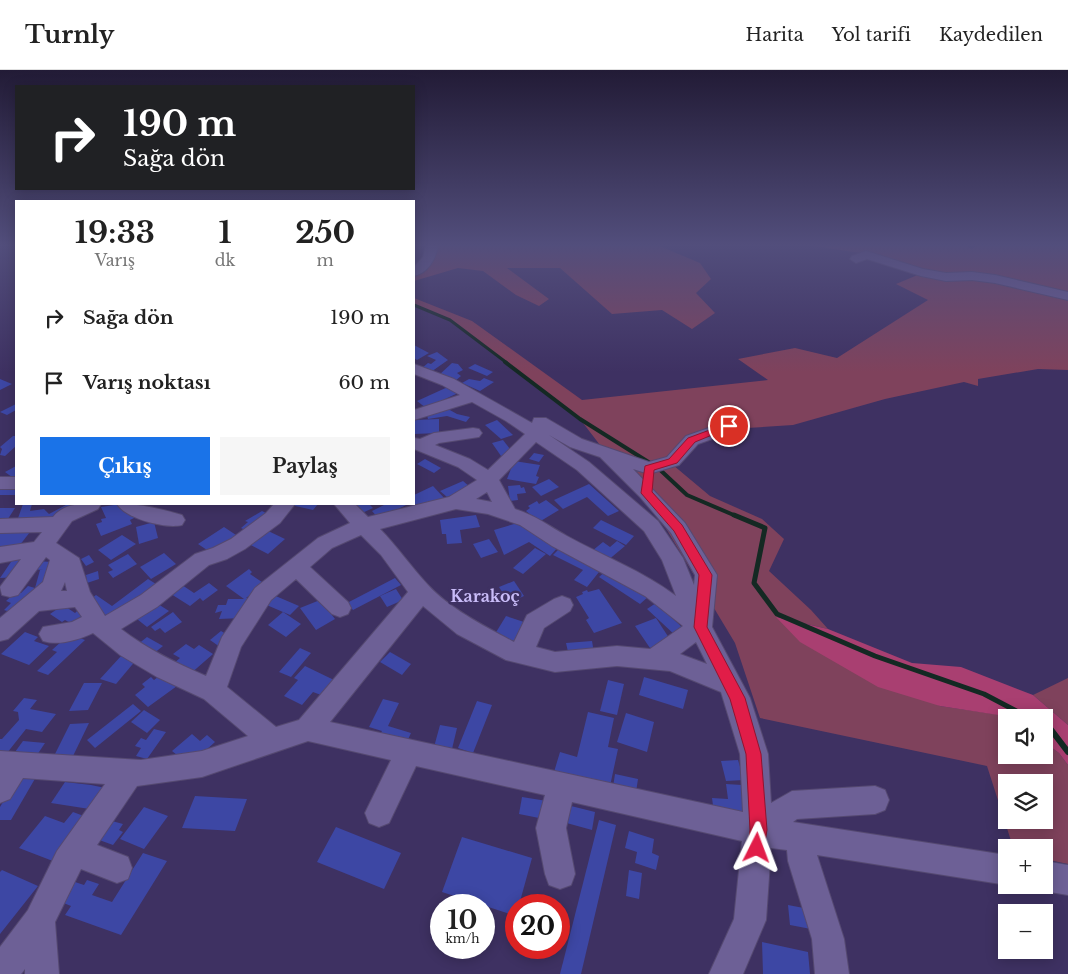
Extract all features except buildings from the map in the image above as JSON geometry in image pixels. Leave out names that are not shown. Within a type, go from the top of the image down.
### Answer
[{"type":"street","points":[[1030,287],[1068,296]]},
{"type":"street","points":[[415,369],[448,382],[502,412],[583,466],[651,526],[672,558],[700,627],[737,698],[754,754],[758,830],[750,920],[726,974]]},
{"type":"street","points":[[415,415],[473,396]]},
{"type":"street","points":[[502,412],[524,414],[576,443],[649,468],[673,461],[692,440],[729,426]]},
{"type":"street","points":[[418,444],[434,438],[473,433]]},
{"type":"street","points":[[213,691],[230,644],[263,594],[325,543],[364,525],[456,502],[480,488],[535,433]]},
{"type":"street","points":[[418,444],[464,463],[489,479],[508,514]]},
{"type":"street","points":[[606,453],[647,493],[678,528],[706,575],[700,627],[654,659]]},
{"type":"street","points":[[647,493],[649,468]]},
{"type":"street","points":[[0,483],[15,483]]},
{"type":"street","points":[[456,502],[490,508],[527,520],[559,541],[653,590],[700,627]]},
{"type":"street","points":[[0,632],[53,586],[52,551],[59,524],[64,516],[89,505]]},
{"type":"street","points":[[128,505],[140,513],[175,520]]},
{"type":"street","points":[[51,634],[100,625],[149,601],[202,559],[220,554],[238,544],[273,518],[284,505]]},
{"type":"street","points":[[345,505],[388,550],[421,592],[465,627],[506,650],[555,662],[617,656],[672,661],[731,685]]},
{"type":"street","points":[[0,526],[59,524]]},
{"type":"street","points":[[10,589],[52,551]]},
{"type":"street","points":[[0,555],[52,551],[71,564],[81,598],[100,625],[135,652],[166,670],[213,691],[272,740]]},
{"type":"street","points":[[296,567],[340,608]]},
{"type":"street","points":[[308,729],[421,592]]},
{"type":"street","points":[[34,603],[81,598]]},
{"type":"street","points":[[521,654],[535,622],[562,605]]},
{"type":"street","points":[[0,789],[8,765],[141,772],[202,764],[308,729],[758,830],[998,869]]},
{"type":"street","points":[[379,813],[409,752]]},
{"type":"street","points":[[1,974],[40,921],[68,862],[130,772]]},
{"type":"street","points":[[560,874],[551,828],[561,786]]},
{"type":"street","points":[[758,830],[792,805],[875,800]]},
{"type":"street","points":[[800,838],[803,861],[828,938],[832,974]]},
{"type":"street","points":[[75,852],[117,868]]},
{"type":"street","points":[[1053,878],[1068,880]]},
{"type":"street","points":[[40,921],[42,974]]},
{"type":"shaded area","points":[[505,287],[533,287],[549,299],[539,306],[516,295]]},
{"type":"shaded area","points":[[582,287],[702,287],[696,293],[715,313],[692,329],[662,310],[612,314]]},
{"type":"shaded area","points":[[902,287],[1024,287],[1068,297],[1068,370],[1038,369],[978,379],[978,386],[964,382],[885,399],[793,425],[747,428],[725,422],[686,438],[669,458],[647,464],[603,449],[580,419],[450,320],[415,305],[415,298],[472,321],[582,400],[768,380],[738,359],[795,348],[837,358],[928,300]]},
{"type":"shaded area","points":[[1026,287],[1068,287],[1068,295]]},
{"type":"shaded area","points":[[606,453],[649,468],[673,465],[710,496],[762,519],[784,539],[769,571],[811,610],[828,629],[777,617],[940,706],[998,715],[998,764],[1053,764],[1053,749],[1059,753],[1068,765],[1068,864],[1053,861],[1053,839],[1010,839],[1007,829],[1053,829],[1053,774],[998,774],[998,800],[987,766],[760,718],[735,643],[667,530]]},
{"type":"shaded area","points":[[776,617],[828,629],[912,663],[961,667],[1033,695],[1049,709],[998,709],[998,715],[940,706],[878,687],[800,642]]},
{"type":"shaded area","points":[[1068,678],[1068,725],[1053,712],[1053,709],[1049,709],[1033,695]]},
{"type":"shaded area","points":[[1053,712],[1068,725],[1068,765],[1053,749]]},
{"type":"waterway","points":[[415,305],[450,320],[507,363]]},
{"type":"waterway","points":[[505,362],[580,419],[650,463]]},
{"type":"waterway","points":[[657,467],[687,495],[736,516]]},
{"type":"waterway","points":[[734,515],[765,528],[754,583],[777,614],[875,656],[984,694],[1013,709]]},
{"type":"waterway","points":[[1053,732],[1068,752]]},
{"type":"district","name":"Karakoç","points":[[485,596]]},
{"type":"route","points":[[729,426],[692,440],[673,461],[649,468],[647,493],[678,528],[706,575],[700,627],[737,698],[754,754],[758,830],[757,848]]}]
